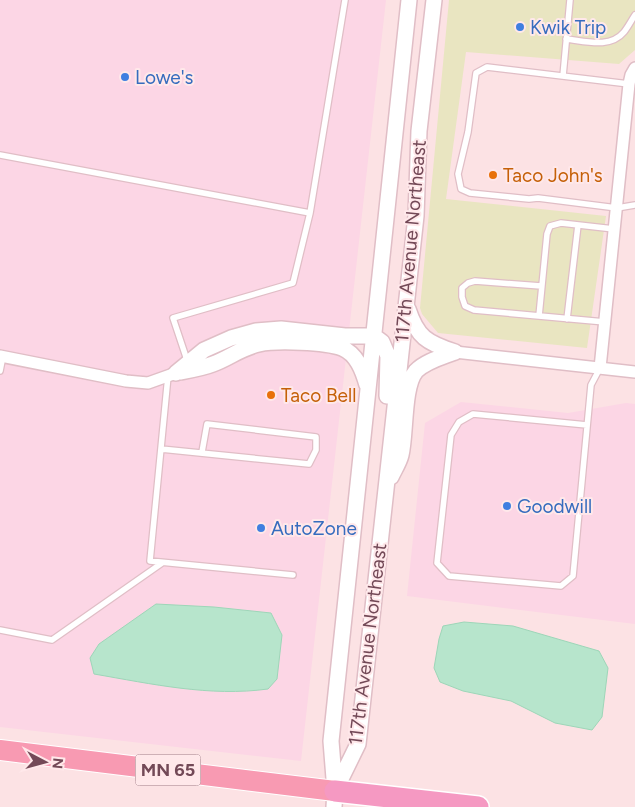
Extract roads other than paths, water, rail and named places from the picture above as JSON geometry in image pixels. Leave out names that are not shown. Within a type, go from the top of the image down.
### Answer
[{"type":"highway","name":"MN 65","points":[[0,750],[334,799],[478,807]]},
{"type":"street","name":"117th Avenue Northeast","points":[[334,799],[331,741],[409,0]]},
{"type":"street","name":"117th Avenue Northeast","points":[[334,799],[358,744],[416,216],[420,130],[434,0]]},
{"type":"street","points":[[600,368],[629,84],[630,76],[635,68]]},
{"type":"street","points":[[406,304],[413,324],[422,336],[439,347],[455,352],[635,372]]},
{"type":"street","points":[[172,375],[204,350],[231,338],[256,332],[281,329],[345,336],[374,336],[382,342],[388,356],[386,486]]},
{"type":"street","points":[[1,356],[126,381],[148,383],[213,364],[236,351],[259,344],[282,341],[317,344],[343,348],[363,369],[369,390]]},
{"type":"street","points":[[386,486],[400,458],[409,386],[415,372],[423,365],[455,352]]},
{"type":"lane","points":[[188,363],[173,318],[293,283],[310,214],[346,0]]},
{"type":"lane","points":[[563,76],[570,0]]},
{"type":"lane","points":[[566,39],[605,43],[616,40],[624,32],[635,15]]},
{"type":"lane","points":[[629,84],[487,67],[476,73],[468,132],[458,174],[460,189],[470,193],[529,199],[538,198],[617,208],[635,205]]},
{"type":"lane","points":[[0,155],[310,214]]},
{"type":"lane","points":[[539,316],[547,234],[550,226],[561,222],[614,229]]},
{"type":"lane","points":[[567,319],[578,225]]},
{"type":"lane","points":[[542,286],[475,281],[468,283],[462,288],[462,297],[465,306],[474,310],[604,322]]},
{"type":"lane","points":[[0,371],[1,356]]},
{"type":"lane","points":[[587,425],[473,414],[459,422],[451,435],[436,564],[448,576],[561,586],[573,576],[591,385],[600,368]]},
{"type":"lane","points":[[172,375],[161,449],[150,562],[293,575]]},
{"type":"lane","points":[[161,449],[309,464],[316,450],[316,437],[207,424],[202,452]]},
{"type":"lane","points":[[0,630],[52,640],[162,563]]},
{"type":"place","name":"Kwik Trip","points":[[520,27]]},
{"type":"place","name":"Lowe's","points":[[125,77]]},
{"type":"place","name":"Taco John's","points":[[493,175]]},
{"type":"place","name":"Taco Bell","points":[[271,395]]},
{"type":"place","name":"Goodwill","points":[[507,506]]},
{"type":"place","name":"AutoZone","points":[[261,528]]}]
